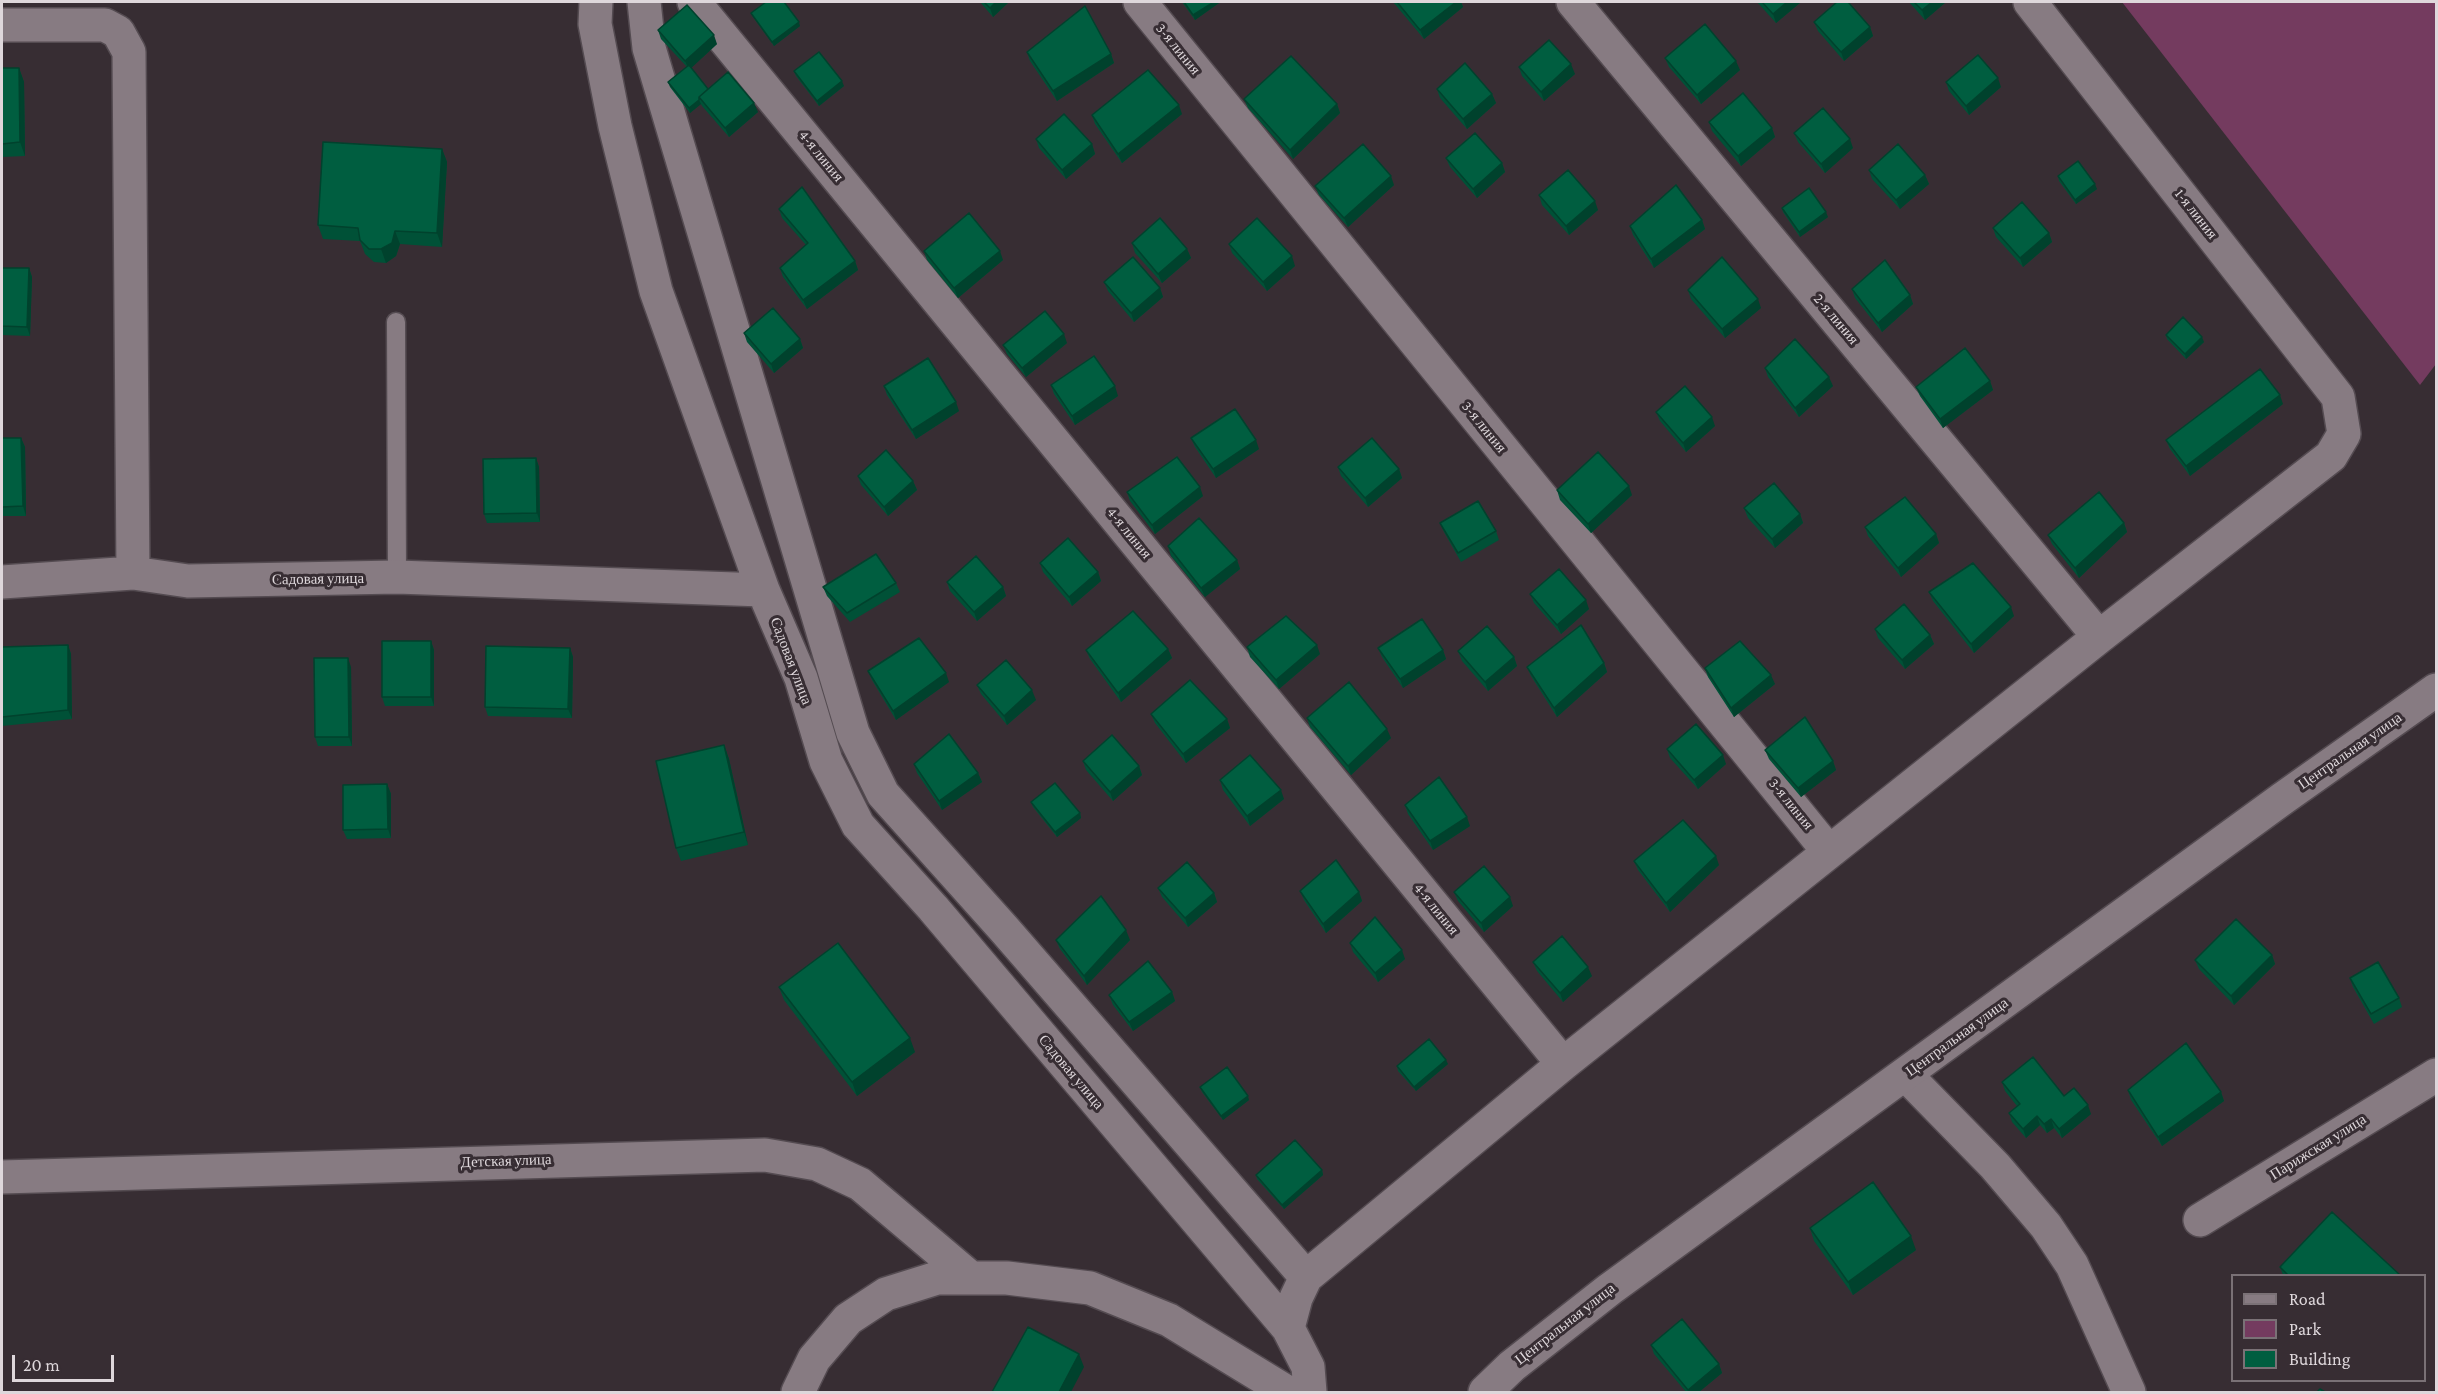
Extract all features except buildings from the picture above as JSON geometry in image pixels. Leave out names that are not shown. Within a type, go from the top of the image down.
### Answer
[{"type":"street","points":[[596,2],[595,24],[615,126],[656,291],[763,590]]},
{"type":"street","points":[[644,2],[649,48],[853,733],[884,794],[1306,1277]]},
{"type":"street","name":"4-я линия","points":[[694,2],[1563,1064]]},
{"type":"street","name":"3-я линия","points":[[1140,2],[1829,852]]},
{"type":"street","name":"2-я линия","points":[[1573,2],[2099,637]]},
{"type":"street","name":"1-я линия","points":[[2030,2],[2338,397],[2344,434],[2331,456],[2099,637]]},
{"type":"street","points":[[2,25],[105,24],[118,32],[129,52],[133,573]]},
{"type":"street","name":"Садовая улица","points":[[2,582],[133,573],[188,582],[396,577],[763,590],[801,678],[826,761],[858,825],[933,908],[1288,1328],[1308,1367],[1310,1392]]},
{"type":"street","points":[[1288,1328],[1296,1298],[1306,1277],[1563,1064],[2099,637]]},
{"type":"street","name":"Центральная улица","points":[[1485,1392],[1512,1366],[1570,1319],[2282,799],[2436,690]]},
{"type":"street","name":"Парижская улица","points":[[2200,1220],[2436,1074]]},
{"type":"street","points":[[1906,1075],[1995,1166],[2046,1226],[2072,1265],[2129,1392]]},
{"type":"street","name":"Детская улица","points":[[2,1177],[765,1155],[818,1164],[860,1184],[971,1278]]},
{"type":"street","points":[[798,1392],[814,1359],[848,1319],[886,1294],[937,1278],[1006,1278],[1090,1288],[1169,1320],[1287,1392]]},
{"type":"lane","points":[[396,322],[396,577]]},
{"type":"green space","points":[[2122,2],[2436,2],[2436,364],[2420,385]]}]
